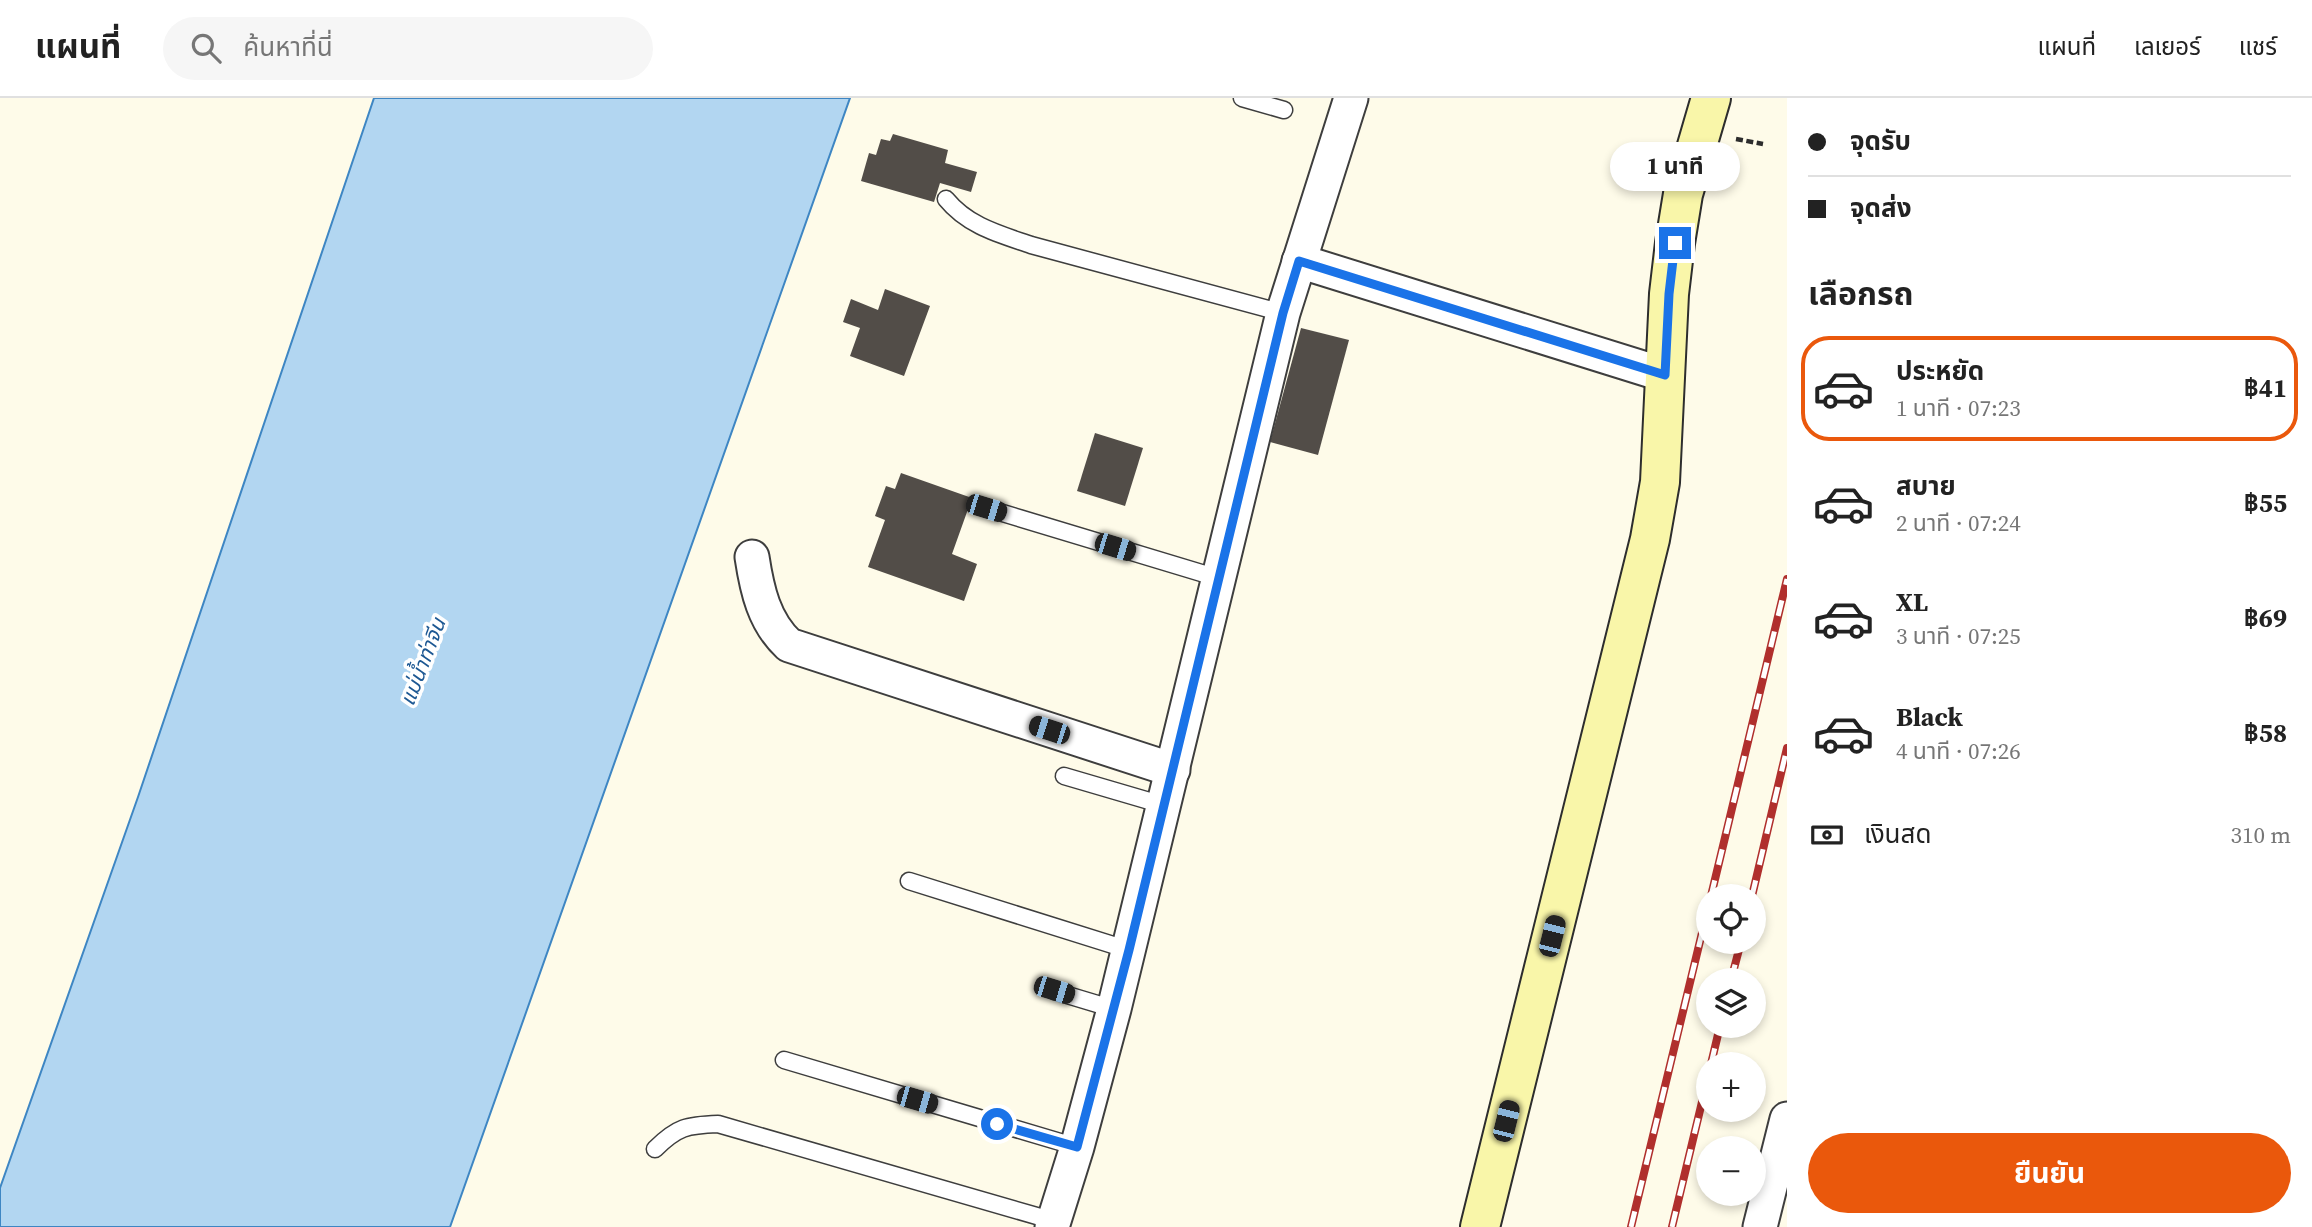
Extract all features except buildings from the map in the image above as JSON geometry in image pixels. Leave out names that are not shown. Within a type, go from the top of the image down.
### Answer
[{"type":"street","points":[[1480,1227],[1650,539],[1660,482],[1669,294],[1675,243],[1683,194],[1711,98]]},
{"type":"street","points":[[1053,1224],[1114,1010],[1283,313],[1339,116]]},
{"type":"street","points":[[1299,261],[1665,375]]},
{"type":"street","points":[[752,557],[761,602],[779,636],[789,645],[1172,770]]},
{"type":"street","points":[[1760,1227],[1787,1119]]},
{"type":"lane","points":[[1242,98],[1284,110]]},
{"type":"lane","points":[[946,200],[969,222],[1005,236],[1283,313]]},
{"type":"lane","points":[[986,508],[1218,578]]},
{"type":"lane","points":[[1064,776],[1163,806]]},
{"type":"lane","points":[[909,881],[1129,950]]},
{"type":"lane","points":[[1054,990],[1114,1010]]},
{"type":"lane","points":[[784,1060],[1077,1147]]},
{"type":"lane","points":[[655,1149],[682,1127],[718,1124],[1053,1224]]},
{"type":"water","name":"แม่น้ำท่าจีน","points":[[374,98],[850,98],[450,1227],[0,1227],[0,1188],[138,797]]},
{"type":"railway","points":[[1714,884],[1787,579]]},
{"type":"railway","points":[[1755,884],[1787,748]]},
{"type":"railway","points":[[1631,1227],[1697,954]]},
{"type":"railway","points":[[1734,968],[1738,954]]},
{"type":"railway","points":[[1714,1052],[1717,1038]]},
{"type":"railway","points":[[1672,1227],[1697,1122]]},
{"type":"route","points":[[997,1124],[1077,1147],[1129,950],[1283,313],[1299,261],[1665,375],[1669,294],[1675,243]]}]
